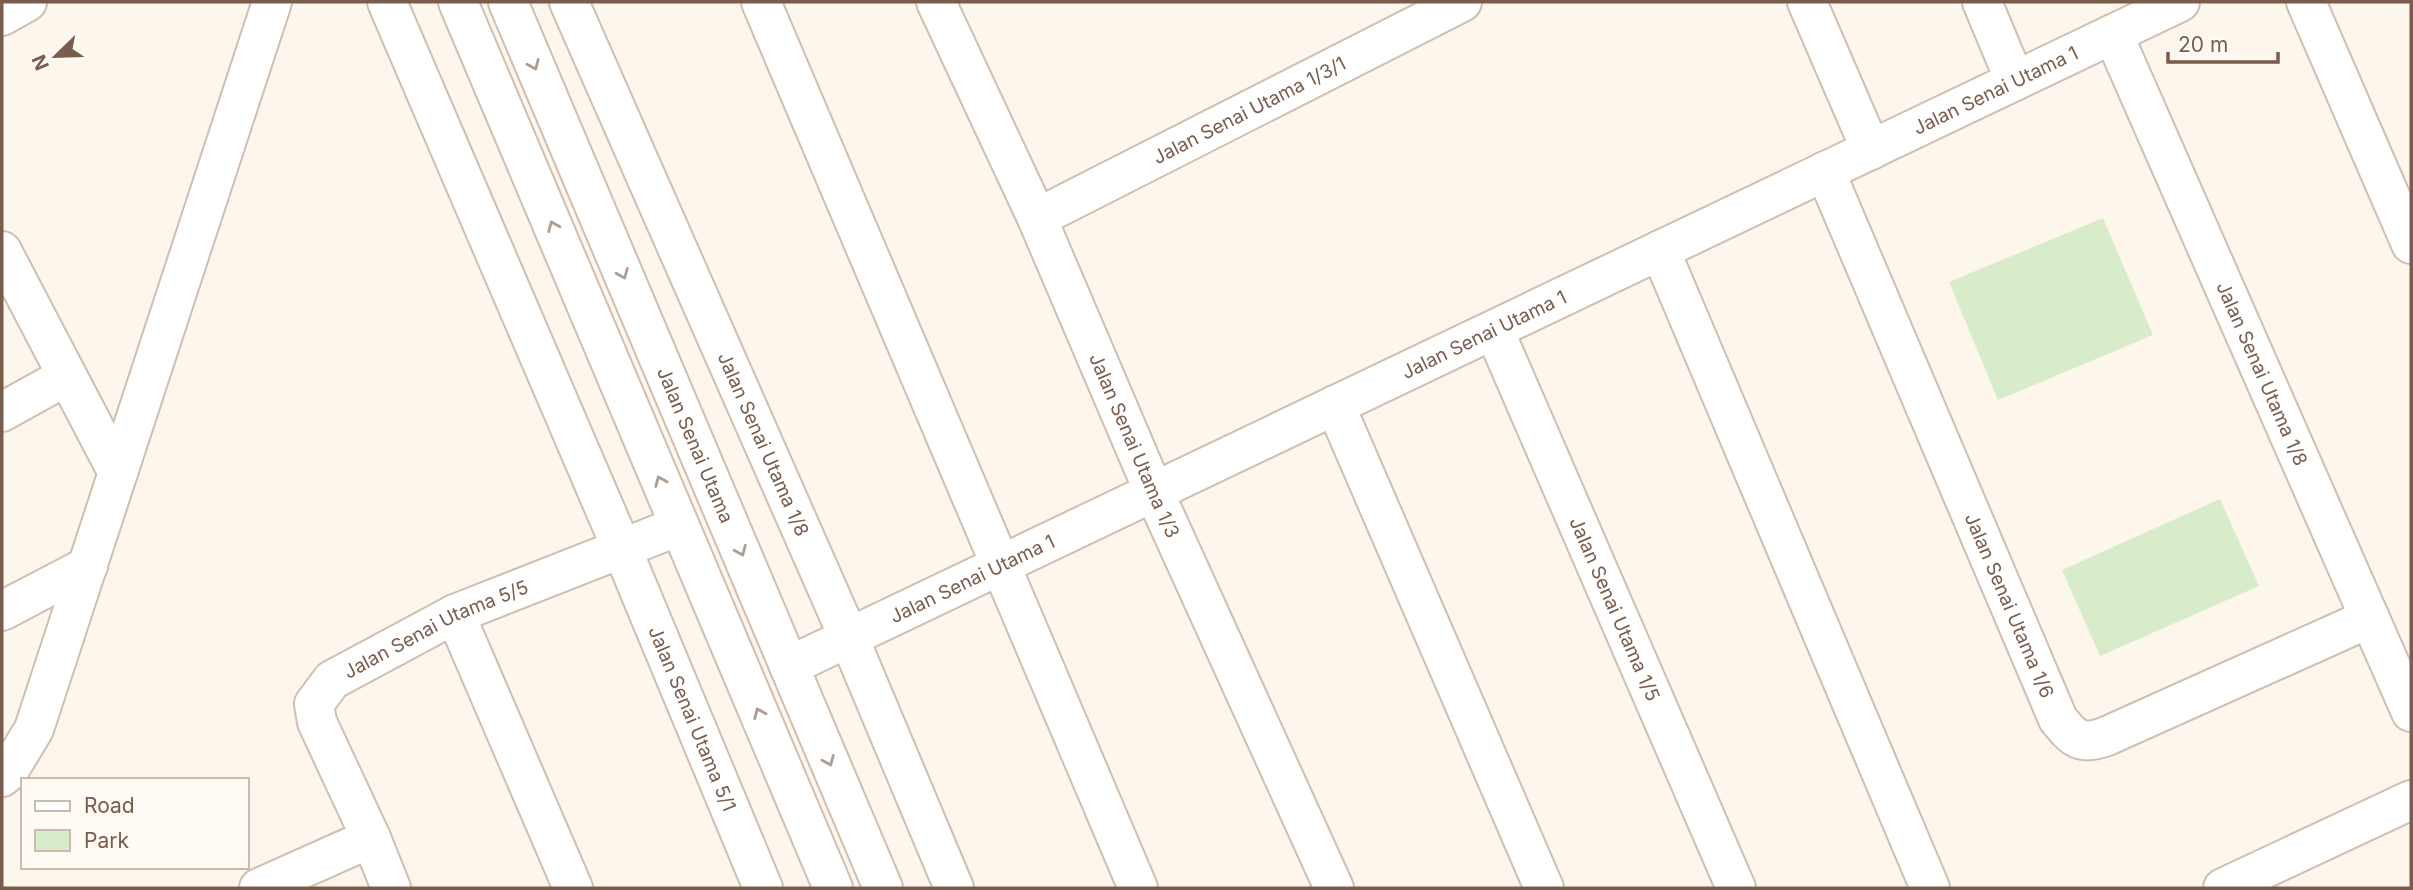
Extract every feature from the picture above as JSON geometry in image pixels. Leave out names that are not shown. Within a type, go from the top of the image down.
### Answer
[{"type":"street","points":[[2,16],[27,2]]},
{"type":"street","points":[[2,777],[8,772],[34,729],[272,2]]},
{"type":"street","name":"Jalan Senai Utama 5/1","points":[[387,2],[622,549],[763,888]]},
{"type":"street","points":[[458,2],[833,888]]},
{"type":"street","name":"Jalan Senai Utama","points":[[508,2],[883,888]]},
{"type":"street","name":"Jalan Senai Utama 1/8","points":[[569,2],[849,638],[954,888]]},
{"type":"street","points":[[761,2],[1138,888]]},
{"type":"street","name":"Jalan Senai Utama 1/3","points":[[936,2],[1037,218],[1154,492],[1334,888]]},
{"type":"street","name":"Jalan Senai Utama 1/3/1","points":[[1037,218],[1462,2]]},
{"type":"street","points":[[1807,2],[1871,150]]},
{"type":"street","points":[[1982,2],[2015,81]]},
{"type":"street","points":[[2306,2],[2411,244]]},
{"type":"street","name":"Jalan Senai Utama 1","points":[[789,666],[2174,3]]},
{"type":"street","name":"Jalan Senai Utama 1/8","points":[[2113,34],[2411,712]]},
{"type":"street","name":"Jalan Senai Utama 1/6","points":[[1825,172],[2058,719],[2073,737],[2091,743],[2370,618]]},
{"type":"street","points":[[1660,250],[1930,888]]},
{"type":"street","points":[[2,251],[118,473]]},
{"type":"street","name":"Jalan Senai Utama 1/5","points":[[1494,330],[1736,888]]},
{"type":"street","points":[[2,412],[67,376]]},
{"type":"street","points":[[1335,405],[1544,888]]},
{"type":"street","name":"Jalan Senai Utama 5/5","points":[[391,888],[317,722],[314,704],[332,680],[454,614],[679,526]]},
{"type":"street","points":[[2,611],[88,566]]},
{"type":"street","points":[[454,614],[573,888]]},
{"type":"street","points":[[2223,888],[2411,800]]},
{"type":"street","points":[[259,888],[371,838]]},
{"type":"green space","points":[[2103,218],[2153,335],[1998,400],[1949,282]]},
{"type":"green space","points":[[2220,499],[2259,586],[2100,656],[2062,570]]}]
